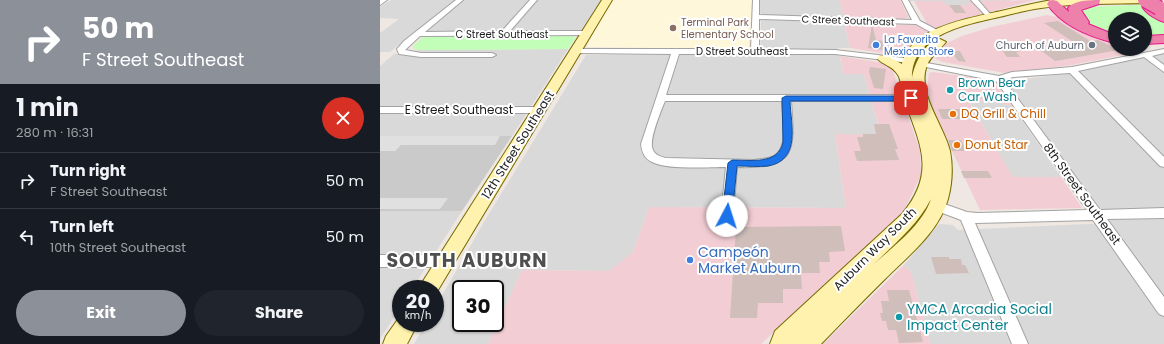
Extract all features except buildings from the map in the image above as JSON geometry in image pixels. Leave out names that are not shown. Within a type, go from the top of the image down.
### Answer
[{"type":"highway","points":[[1137,0],[1156,6]]},
{"type":"highway","points":[[1083,22],[1075,13],[1074,8],[1095,1]]},
{"type":"highway","points":[[1051,2],[1068,18]]},
{"type":"highway","points":[[1051,2],[1065,9],[1095,29],[1108,33]]},
{"type":"highway","points":[[1038,11],[1054,13],[1068,18],[1086,29],[1108,37]]},
{"type":"highway","points":[[1152,39],[1164,38]]},
{"type":"highway","points":[[1152,47],[1164,44]]},
{"type":"main road","name":"12th Street Southeast","points":[[433,280],[607,0]]},
{"type":"main road","points":[[911,78],[918,55],[931,41],[934,34],[954,25],[1051,2],[1095,1],[1156,6]]},
{"type":"main road","points":[[911,78],[929,51],[940,42],[963,30],[1038,11],[1051,2]]},
{"type":"main road","points":[[883,58],[896,64],[911,78]]},
{"type":"main road","name":"Auburn Way South","points":[[781,344],[783,339],[788,334],[908,219],[929,203],[942,186],[944,163],[940,146],[920,95],[919,71],[911,78],[930,154],[929,203],[933,214],[923,228],[805,344]]},
{"type":"main road","points":[[394,344],[401,332]]},
{"type":"street","points":[[380,3],[384,0]]},
{"type":"street","points":[[460,0],[407,43],[401,50],[407,54],[492,55]]},
{"type":"street","points":[[504,34],[534,0]]},
{"type":"street","points":[[755,51],[756,0]]},
{"type":"street","points":[[905,0],[917,22]]},
{"type":"street","points":[[974,0],[989,16]]},
{"type":"street","name":"C Street Southeast","points":[[756,17],[917,22],[934,34]]},
{"type":"street","name":"C Street Southeast","points":[[418,34],[587,33]]},
{"type":"street","points":[[1152,50],[1164,51]]},
{"type":"street","name":"D Street Southeast","points":[[576,51],[755,51],[844,53],[883,58]]},
{"type":"street","points":[[676,51],[646,144],[647,152],[652,158],[666,162],[762,163],[772,161],[780,157],[785,152],[788,145],[786,98]]},
{"type":"street","points":[[660,98],[786,98],[911,78],[973,73],[999,79],[1012,75],[1072,70],[1121,56]]},
{"type":"street","points":[[1152,56],[1164,69]]},
{"type":"street","points":[[1072,70],[1164,162]]},
{"type":"street","name":"8th Street Southeast","points":[[999,79],[1164,309]]},
{"type":"street","name":"E Street Southeast","points":[[380,110],[539,110]]},
{"type":"street","points":[[727,216],[732,163]]},
{"type":"street","points":[[929,203],[966,217],[1164,213]]},
{"type":"street","points":[[966,217],[1020,344]]},
{"type":"street","points":[[380,261],[445,261]]},
{"type":"shaded area","points":[[391,0],[601,0],[581,30],[578,31],[415,31],[390,52],[380,52],[380,33],[399,19],[380,18],[380,7]]},
{"type":"shaded area","name":"Terminal Park Elementary School","points":[[612,0],[752,0],[749,47],[746,49],[730,49],[587,47]]},
{"type":"shaded area","points":[[760,0],[839,0],[844,18],[763,15],[760,13]]},
{"type":"shaded area","points":[[839,0],[900,0],[909,18],[844,18]]},
{"type":"shaded area","points":[[900,0],[1010,1],[968,1],[971,5],[946,5],[943,1]]},
{"type":"shaded area","points":[[1035,0],[941,26],[923,34],[903,55],[900,56],[850,48],[844,22],[913,25],[926,22],[914,1],[943,1],[946,5],[970,5],[967,1]]},
{"type":"shaded area","points":[[1047,15],[1057,17],[1108,40],[1108,56],[1117,56],[1072,65],[1005,73],[943,62],[936,59],[935,56],[947,43],[962,36],[991,27]]},
{"type":"shaded area","points":[[761,21],[844,22],[850,48],[838,48],[843,74],[864,74],[878,125],[877,135],[835,135],[846,208],[649,207],[633,252],[609,271],[522,270],[504,309],[504,280],[452,280],[452,332],[494,332],[488,344],[414,344],[421,332],[444,332],[444,292],[484,222],[586,55],[760,55]]},
{"type":"shaded area","points":[[568,49],[512,136],[380,136],[380,66],[394,54],[420,50]]},
{"type":"shaded area","points":[[1164,52],[1164,344],[930,344],[911,272],[904,265],[939,224],[953,225],[958,230],[1110,223],[1010,86],[1008,81],[1065,74],[1146,56],[1152,56],[1152,55]]},
{"type":"shaded area","points":[[840,56],[884,63],[892,68],[920,151],[921,175],[903,213],[761,344],[488,344],[494,332],[504,332],[504,309],[522,270],[609,271],[633,252],[649,207],[846,208],[835,134],[876,135],[874,125],[878,124],[864,74],[843,74]]},
{"type":"shaded area","points":[[933,72],[985,79],[996,85],[1012,106],[992,101],[969,102],[1013,177],[1061,177],[1082,208],[980,210],[932,109],[928,93],[928,81],[929,73]]},
{"type":"shaded area","points":[[969,101],[992,101],[1012,106],[1061,177],[1013,178]]},
{"type":"shaded area","points":[[380,136],[512,136],[462,211],[380,211]]},
{"type":"shaded area","points":[[380,136],[500,136],[495,145],[401,145],[395,151],[380,151]]},
{"type":"shaded area","points":[[380,198],[448,198],[440,209],[380,209]]},
{"type":"shaded area","points":[[380,211],[462,211],[418,280],[392,280],[392,320],[380,339]]},
{"type":"shaded area","points":[[904,265],[911,272],[930,344],[823,344]]},
{"type":"green space","points":[[1140,5],[1149,12],[1108,12],[1108,31],[1099,28],[1081,15],[1079,10],[1087,7]]},
{"type":"green space","points":[[1152,14],[1164,24],[1164,35],[1152,37]]},
{"type":"green space","points":[[427,36],[576,37],[568,49],[413,49],[413,46],[422,38]]},
{"type":"place","name":"Terminal Park Elementary School","points":[[673,28]]},
{"type":"place","name":"La Favorita Mexican Store","points":[[876,45]]},
{"type":"place","name":"Church of Auburn","points":[[1092,45]]},
{"type":"place","name":"Brown Bear Car Wash","points":[[950,90]]},
{"type":"place","name":"DQ Grill & Chill","points":[[953,114]]},
{"type":"place","name":"Donut Star","points":[[957,145]]},
{"type":"place","name":"Campeón Market Auburn","points":[[690,260]]},
{"type":"place","name":"YMCA Arcadia Social Impact Center","points":[[899,317]]},
{"type":"district","name":"SOUTH AUBURN","points":[[467,260]]},
{"type":"route","points":[[727,216],[732,163],[767,163],[780,158],[784,154],[788,145],[786,98],[911,98]]}]
